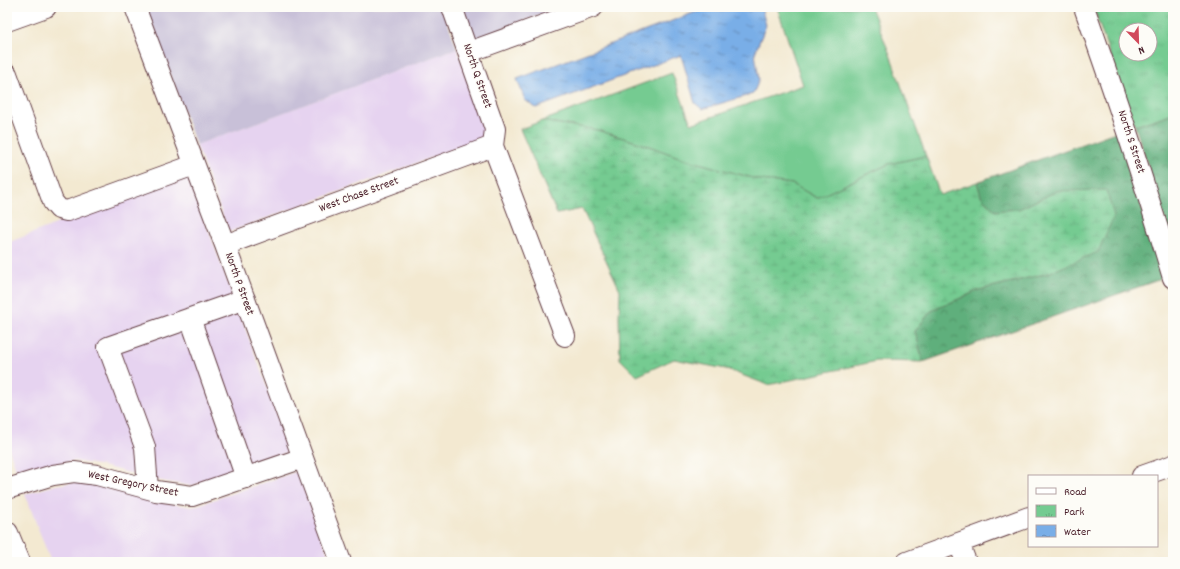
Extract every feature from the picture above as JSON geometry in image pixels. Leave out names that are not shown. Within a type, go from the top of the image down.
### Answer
[{"type":"main road","points":[[7,533],[19,562]]},
{"type":"street","points":[[7,21],[46,7]]},
{"type":"street","name":"North P Street","points":[[136,7],[341,562]]},
{"type":"street","name":"North Q Street","points":[[452,7],[496,129],[493,146]]},
{"type":"street","points":[[469,52],[593,7]]},
{"type":"street","name":"North S Street","points":[[1084,7],[1111,82],[1150,201],[1173,278]]},
{"type":"street","points":[[7,74],[53,202],[59,209],[68,210],[194,165]]},
{"type":"street","points":[[493,146],[565,336]]},
{"type":"street","name":"West Chase Street","points":[[225,245],[493,146]]},
{"type":"street","points":[[148,488],[145,447],[108,347],[245,299]]},
{"type":"street","points":[[190,318],[246,478]]},
{"type":"street","name":"West Gregory Street","points":[[7,489],[53,475],[74,472],[97,475],[148,488],[192,496],[303,458]]},
{"type":"street","points":[[1145,475],[1173,464]]},
{"type":"street","points":[[907,562],[1028,517]]},
{"type":"street","points":[[959,543],[966,562]]},
{"type":"shaded area","points":[[145,7],[442,7],[457,48],[196,145]]},
{"type":"shaded area","points":[[462,7],[563,7],[474,39]]},
{"type":"shaded area","points":[[457,48],[486,129],[485,138],[229,232],[196,145]]},
{"type":"shaded area","points":[[187,173],[291,451],[191,486],[157,480],[98,465],[75,461],[50,465],[18,474],[7,444],[7,243]]},
{"type":"shaded area","points":[[298,471],[331,562],[51,562],[25,494],[56,485],[75,482],[96,485],[155,501],[192,507]]},
{"type":"green space","points":[[777,7],[871,7],[891,57],[926,156],[889,164],[817,198],[792,184],[760,180],[684,159],[646,145],[597,130],[542,121],[672,73],[691,124],[803,85]]},
{"type":"green space","points":[[1093,7],[1173,7],[1173,113],[1135,126]]},
{"type":"green space","points":[[1173,113],[1173,241],[1172,242],[1135,126]]},
{"type":"green space","points":[[542,121],[597,130],[646,145],[684,159],[760,180],[792,184],[817,198],[889,164],[926,156],[940,195],[977,182],[981,196],[995,211],[1019,209],[1057,191],[1106,190],[1114,216],[1098,252],[1048,273],[979,290],[931,311],[915,331],[923,362],[877,361],[768,385],[726,369],[674,359],[637,376],[620,359],[620,290],[582,209],[557,214],[520,129]]},
{"type":"green space","points":[[1118,131],[1164,278],[923,362],[915,331],[931,311],[979,290],[1048,273],[1057,191],[1019,209],[995,211],[981,196],[977,182]]},
{"type":"water","points":[[709,7],[761,7],[766,25],[755,53],[759,80],[753,94],[702,109],[695,103],[681,55],[536,108],[525,100],[517,79]]}]
